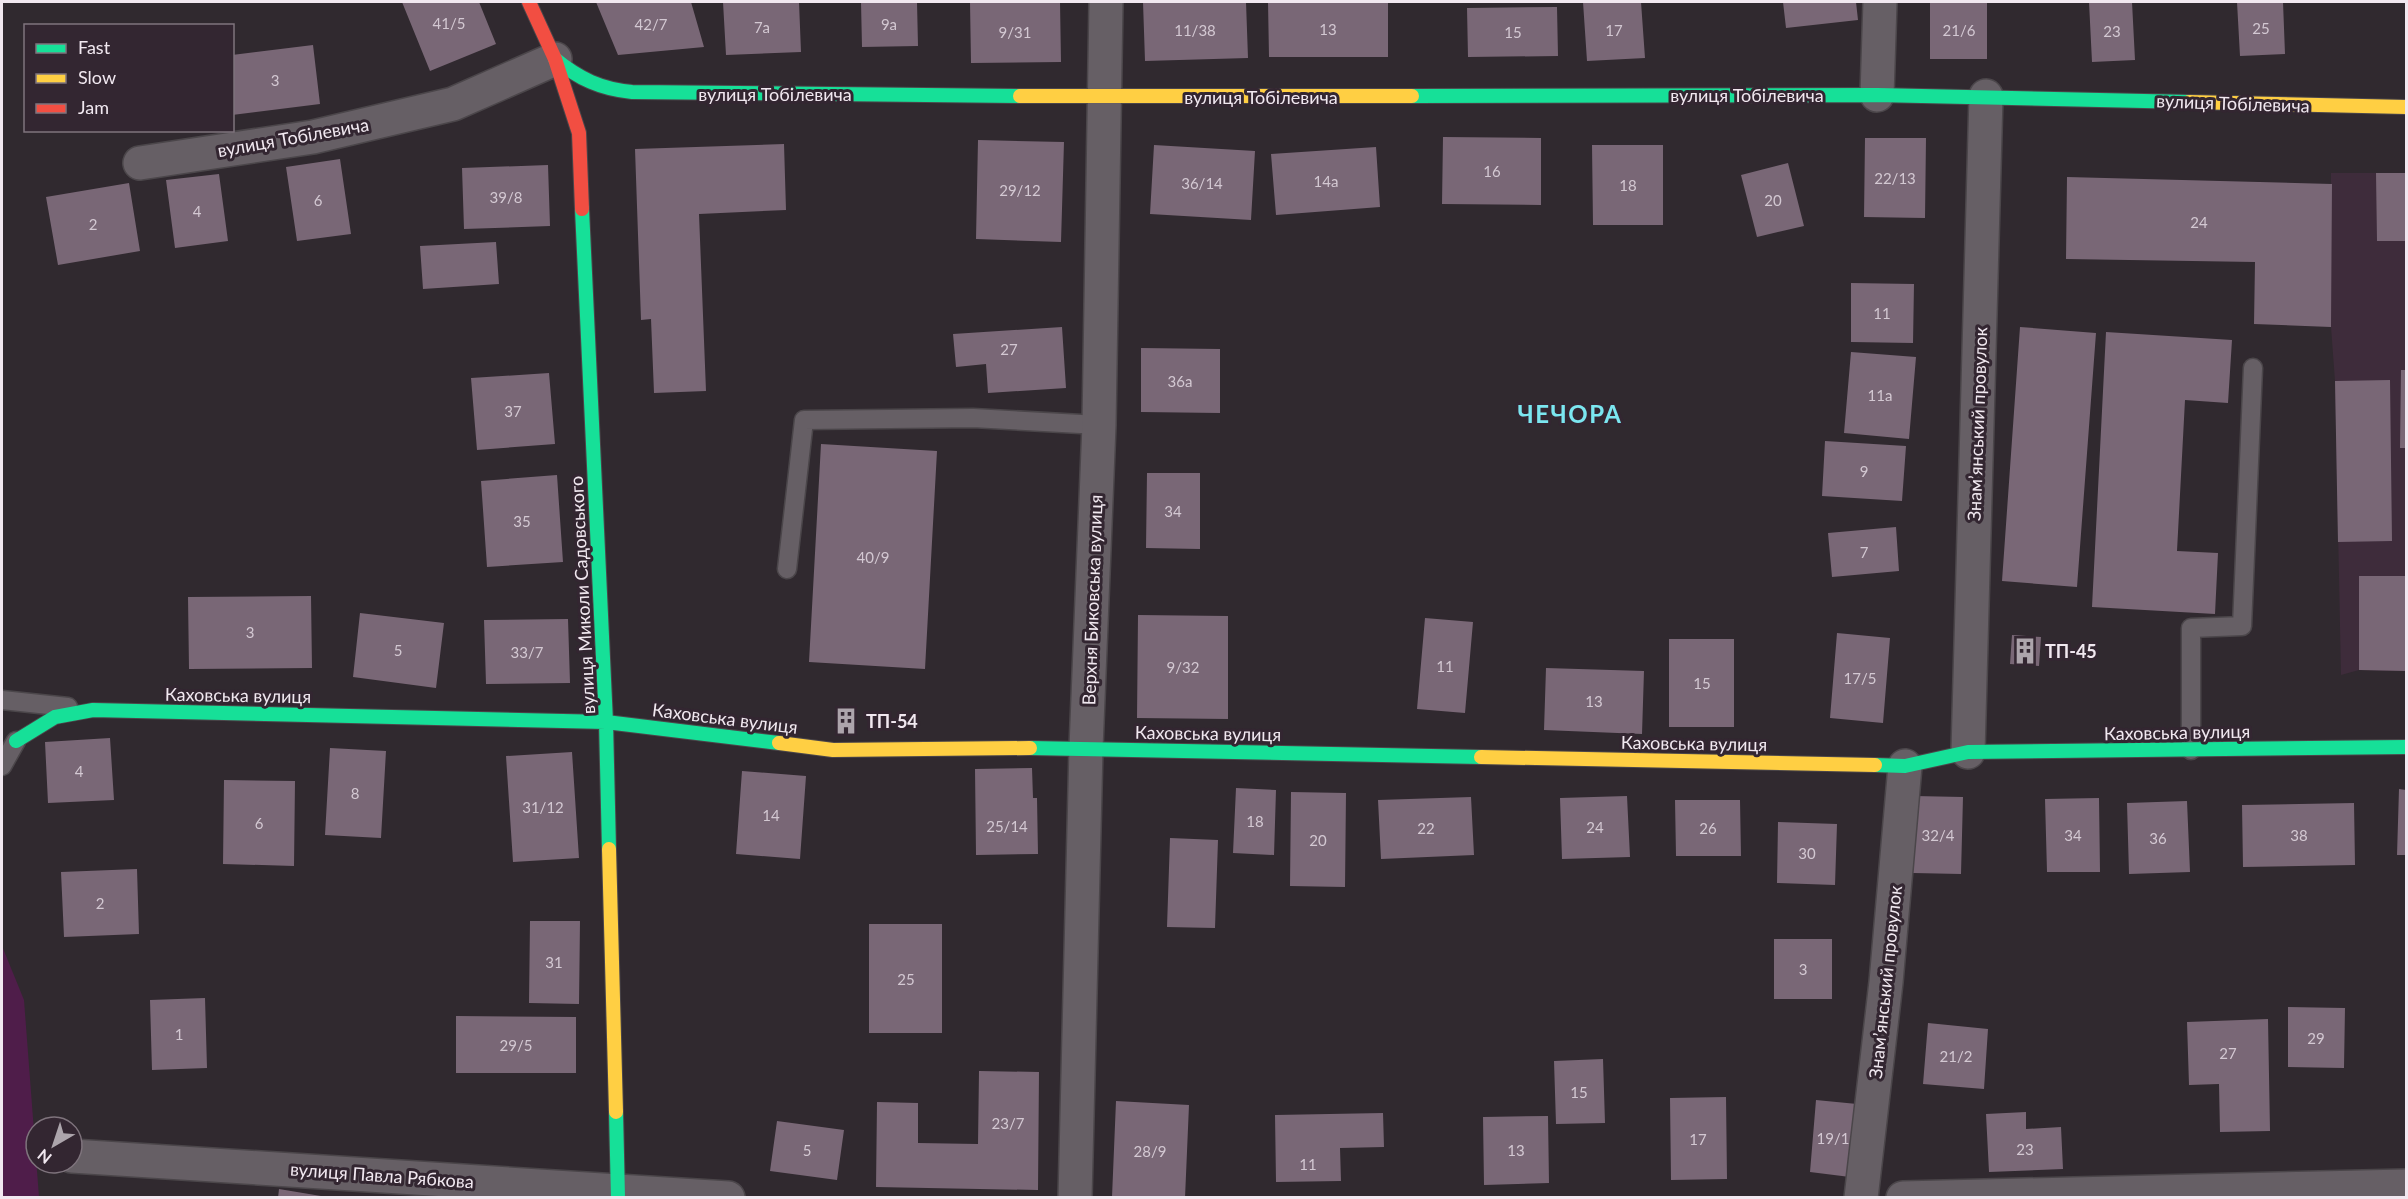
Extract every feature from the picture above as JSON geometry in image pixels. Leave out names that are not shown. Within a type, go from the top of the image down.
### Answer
[{"type":"street","name":"вулиця Миколи Садовського","points":[[529,2],[555,59],[579,133],[606,722],[618,1194]]},
{"type":"street","name":"Верхня Биковська вулиця","points":[[1075,1197],[1086,748],[1099,425],[1106,2]]},
{"type":"street","points":[[1877,94],[1880,2]]},
{"type":"street","name":"вулиця Тобілевича","points":[[140,163],[313,137],[453,104],[555,59],[574,76],[615,92],[1104,97],[1877,94],[2406,107]]},
{"type":"street","name":"Знамʼянський провулок","points":[[1968,752],[1986,96]]},
{"type":"street","name":"Каховська вулиця","points":[[9,743],[55,717],[93,710],[606,722],[832,750],[1086,748],[1905,766],[1968,752],[2406,747]]},
{"type":"street","name":"Знамʼянський провулок","points":[[1861,1197],[1886,982],[1905,766]]},
{"type":"street","name":"вулиця Павла Рябкова","points":[[84,1157],[618,1194],[728,1197]]},
{"type":"street","points":[[1903,1197],[2406,1186]]},
{"type":"lane","points":[[2191,750],[2191,628],[2242,626],[2253,368]]},
{"type":"lane","points":[[787,569],[804,420],[973,418],[1099,425]]},
{"type":"lane","points":[[2,700],[93,710]]},
{"type":"lane","points":[[2,766],[9,743]]},
{"type":"shaded area","points":[[2331,173],[2406,173],[2406,671],[2359,670],[2341,675],[2335,381],[2331,327]]},
{"type":"shaded area","points":[[2,946],[24,1000],[33,1115],[24,1115],[24,1175],[37,1175],[39,1197],[2,1197]]},
{"type":"building","points":[[402,2],[479,2],[496,44],[430,71]]},
{"type":"building","points":[[596,2],[691,2],[704,47],[618,55]]},
{"type":"building","points":[[723,2],[799,2],[801,52],[726,55]]},
{"type":"building","points":[[861,2],[917,2],[918,46],[862,47]]},
{"type":"building","points":[[970,2],[1060,2],[1061,62],[971,63]]},
{"type":"building","points":[[1143,2],[1246,2],[1248,58],[1145,61]]},
{"type":"building","points":[[1268,2],[1388,2],[1388,57],[1269,57]]},
{"type":"building","points":[[1583,2],[1641,2],[1645,58],[1587,61]]},
{"type":"building","points":[[1783,2],[1856,2],[1858,20],[1786,28]]},
{"type":"building","points":[[1930,2],[1987,2],[1987,59],[1930,59]]},
{"type":"building","points":[[2089,2],[2132,2],[2135,60],[2092,62]]},
{"type":"building","points":[[2237,2],[2283,2],[2285,54],[2240,56]]},
{"type":"building","points":[[1557,7],[1558,56],[1468,57],[1467,8]]},
{"type":"building","points":[[313,45],[320,104],[234,115],[234,55]]},
{"type":"building","points":[[1443,137],[1541,138],[1541,205],[1442,204]]},
{"type":"building","points":[[1865,138],[1926,138],[1925,218],[1864,217]]},
{"type":"building","points":[[978,140],[1064,142],[1061,242],[976,239]]},
{"type":"building","points":[[784,144],[786,210],[699,214],[706,391],[654,393],[651,319],[641,320],[635,149]]},
{"type":"building","points":[[1154,145],[1255,151],[1251,220],[1150,214]]},
{"type":"building","points":[[1592,145],[1663,145],[1663,225],[1593,225]]},
{"type":"building","points":[[1376,147],[1380,207],[1276,215],[1271,154]]},
{"type":"building","points":[[340,159],[351,234],[297,241],[286,167]]},
{"type":"building","points":[[1788,163],[1804,226],[1757,237],[1741,175]]},
{"type":"building","points":[[548,165],[550,226],[464,229],[462,168]]},
{"type":"building","points":[[2376,173],[2406,173],[2406,241],[2377,241]]},
{"type":"building","points":[[219,174],[228,241],[175,248],[166,180]]},
{"type":"building","points":[[2067,177],[2332,184],[2331,327],[2254,324],[2255,262],[2066,259]]},
{"type":"building","points":[[129,183],[140,251],[58,265],[46,197]]},
{"type":"building","points":[[496,242],[499,284],[423,289],[420,246]]},
{"type":"building","points":[[1851,283],[1914,284],[1913,343],[1851,342]]},
{"type":"building","points":[[1062,327],[1066,388],[988,393],[986,364],[956,367],[953,334]]},
{"type":"building","points":[[2020,327],[2096,333],[2077,587],[2002,581]]},
{"type":"building","points":[[2106,332],[2232,340],[2228,403],[2185,400],[2177,551],[2218,553],[2215,614],[2092,607]]},
{"type":"building","points":[[1141,348],[1220,349],[1220,413],[1141,412]]},
{"type":"building","points":[[1851,352],[1916,357],[1909,439],[1844,433]]},
{"type":"building","points":[[2401,370],[2406,370],[2406,448],[2400,448]]},
{"type":"building","points":[[549,373],[555,444],[477,450],[471,378]]},
{"type":"building","points":[[2390,380],[2392,541],[2338,542],[2335,381]]},
{"type":"building","points":[[1825,441],[1906,446],[1902,501],[1822,496]]},
{"type":"building","points":[[821,444],[937,451],[925,669],[809,662]]},
{"type":"building","points":[[1147,473],[1200,473],[1200,549],[1146,548]]},
{"type":"building","points":[[557,475],[563,562],[487,567],[481,481]]},
{"type":"building","points":[[1896,527],[1899,571],[1832,577],[1828,533]]},
{"type":"building","points":[[2359,576],[2406,576],[2406,671],[2359,670]]},
{"type":"building","points":[[311,596],[312,668],[189,669],[188,597]]},
{"type":"building","points":[[360,613],[444,623],[436,688],[353,677]]},
{"type":"building","points":[[1138,615],[1228,616],[1228,719],[1137,718]]},
{"type":"building","points":[[1425,618],[1473,622],[1465,713],[1417,709]]},
{"type":"building","points":[[568,619],[570,683],[486,684],[484,620]]},
{"type":"building","points":[[1837,633],[1890,638],[1883,723],[1830,718]]},
{"type":"building","name":"ТП-45","points":[[2012,635],[2041,637],[2039,666],[2010,664]]},
{"type":"building","points":[[1669,639],[1734,639],[1734,727],[1669,727]]},
{"type":"building","points":[[1546,668],[1644,671],[1642,734],[1544,730]]},
{"type":"building","name":"ТП-54","points":[[840,711],[853,712],[852,730],[839,729]]},
{"type":"building","points":[[110,738],[114,800],[48,803],[45,742]]},
{"type":"building","points":[[330,748],[386,751],[381,838],[325,835]]},
{"type":"building","points":[[572,752],[579,858],[513,862],[506,756]]},
{"type":"building","points":[[1032,768],[1033,798],[1037,798],[1038,854],[976,855],[975,769]]},
{"type":"building","points":[[742,771],[806,776],[800,859],[736,854]]},
{"type":"building","points":[[224,780],[295,781],[294,866],[223,864]]},
{"type":"building","points":[[1236,788],[1276,790],[1274,855],[1233,853]]},
{"type":"building","points":[[2399,789],[2406,790],[2406,855],[2397,855]]},
{"type":"building","points":[[1291,792],[1346,793],[1345,887],[1290,886]]},
{"type":"building","points":[[1627,796],[1630,857],[1562,859],[1560,798]]},
{"type":"building","points":[[1914,796],[1963,797],[1961,874],[1913,873]]},
{"type":"building","points":[[1471,797],[1474,855],[1381,859],[1378,800]]},
{"type":"building","points":[[2099,798],[2100,872],[2047,872],[2045,799]]},
{"type":"building","points":[[1675,800],[1740,800],[1741,856],[1676,856]]},
{"type":"building","points":[[2187,801],[2190,872],[2129,874],[2127,803]]},
{"type":"building","points":[[2354,803],[2355,865],[2243,867],[2242,805]]},
{"type":"building","points":[[1778,822],[1837,824],[1835,885],[1777,883]]},
{"type":"building","points":[[1170,838],[1218,840],[1215,928],[1167,927]]},
{"type":"building","points":[[137,869],[139,934],[64,937],[61,872]]},
{"type":"building","points":[[530,921],[580,921],[579,1004],[529,1003]]},
{"type":"building","points":[[869,924],[942,924],[942,1033],[869,1033]]},
{"type":"building","points":[[1774,939],[1832,939],[1832,999],[1774,999]]},
{"type":"building","points":[[205,998],[207,1068],[152,1070],[150,1000]]},
{"type":"building","points":[[2288,1007],[2345,1008],[2344,1068],[2288,1067]]},
{"type":"building","points":[[456,1016],[576,1017],[576,1073],[456,1073]]},
{"type":"building","points":[[2268,1019],[2270,1131],[2220,1132],[2219,1084],[2189,1085],[2187,1022]]},
{"type":"building","points":[[1928,1023],[1988,1029],[1984,1089],[1923,1084]]},
{"type":"building","points":[[1603,1059],[1605,1123],[1556,1124],[1554,1061]]},
{"type":"building","points":[[979,1071],[1039,1072],[1038,1190],[876,1187],[877,1102],[918,1103],[918,1143],[978,1144]]},
{"type":"building","points":[[1726,1097],[1727,1179],[1671,1180],[1670,1098]]},
{"type":"building","points":[[1816,1100],[1857,1104],[1850,1177],[1810,1172]]},
{"type":"building","points":[[1116,1101],[1189,1105],[1185,1198],[1112,1197]]},
{"type":"building","points":[[2026,1112],[2026,1129],[2061,1127],[2063,1169],[1989,1172],[1986,1114]]},
{"type":"building","points":[[1383,1113],[1384,1147],[1340,1148],[1341,1181],[1276,1182],[1275,1115]]},
{"type":"building","points":[[1548,1116],[1549,1183],[1484,1185],[1483,1117]]},
{"type":"building","points":[[777,1121],[844,1130],[837,1180],[770,1171]]},
{"type":"building","points":[[279,1189],[321,1196],[321,1198],[278,1198]]},
{"type":"traffic: fast","points":[[555,59],[591,82],[632,92],[1020,96]]},
{"type":"traffic: fast","points":[[1412,96],[1877,95],[2189,102]]},
{"type":"traffic: fast","points":[[582,209],[606,722],[609,849]]},
{"type":"traffic: fast","points":[[16,741],[55,717],[93,710],[606,722],[779,743]]},
{"type":"traffic: fast","points":[[1875,765],[1905,766],[1968,752],[2406,747]]},
{"type":"traffic: fast","points":[[1030,748],[1481,757]]},
{"type":"traffic: fast","points":[[616,1112],[618,1198]]},
{"type":"traffic: slow","points":[[1020,96],[1412,96]]},
{"type":"traffic: slow","points":[[2189,102],[2406,107]]},
{"type":"traffic: slow","points":[[779,743],[833,750],[1030,748]]},
{"type":"traffic: slow","points":[[1481,757],[1875,765]]},
{"type":"traffic: slow","points":[[609,849],[616,1112]]},
{"type":"traffic: jam","points":[[529,2],[555,59],[579,133],[582,209]]},
{"type":"place","name":"ТП-45","points":[[2025,651]]},
{"type":"place","name":"ТП-54","points":[[846,721]]},
{"type":"district","name":"ЧЕЧОРА","points":[[1570,413]]}]
